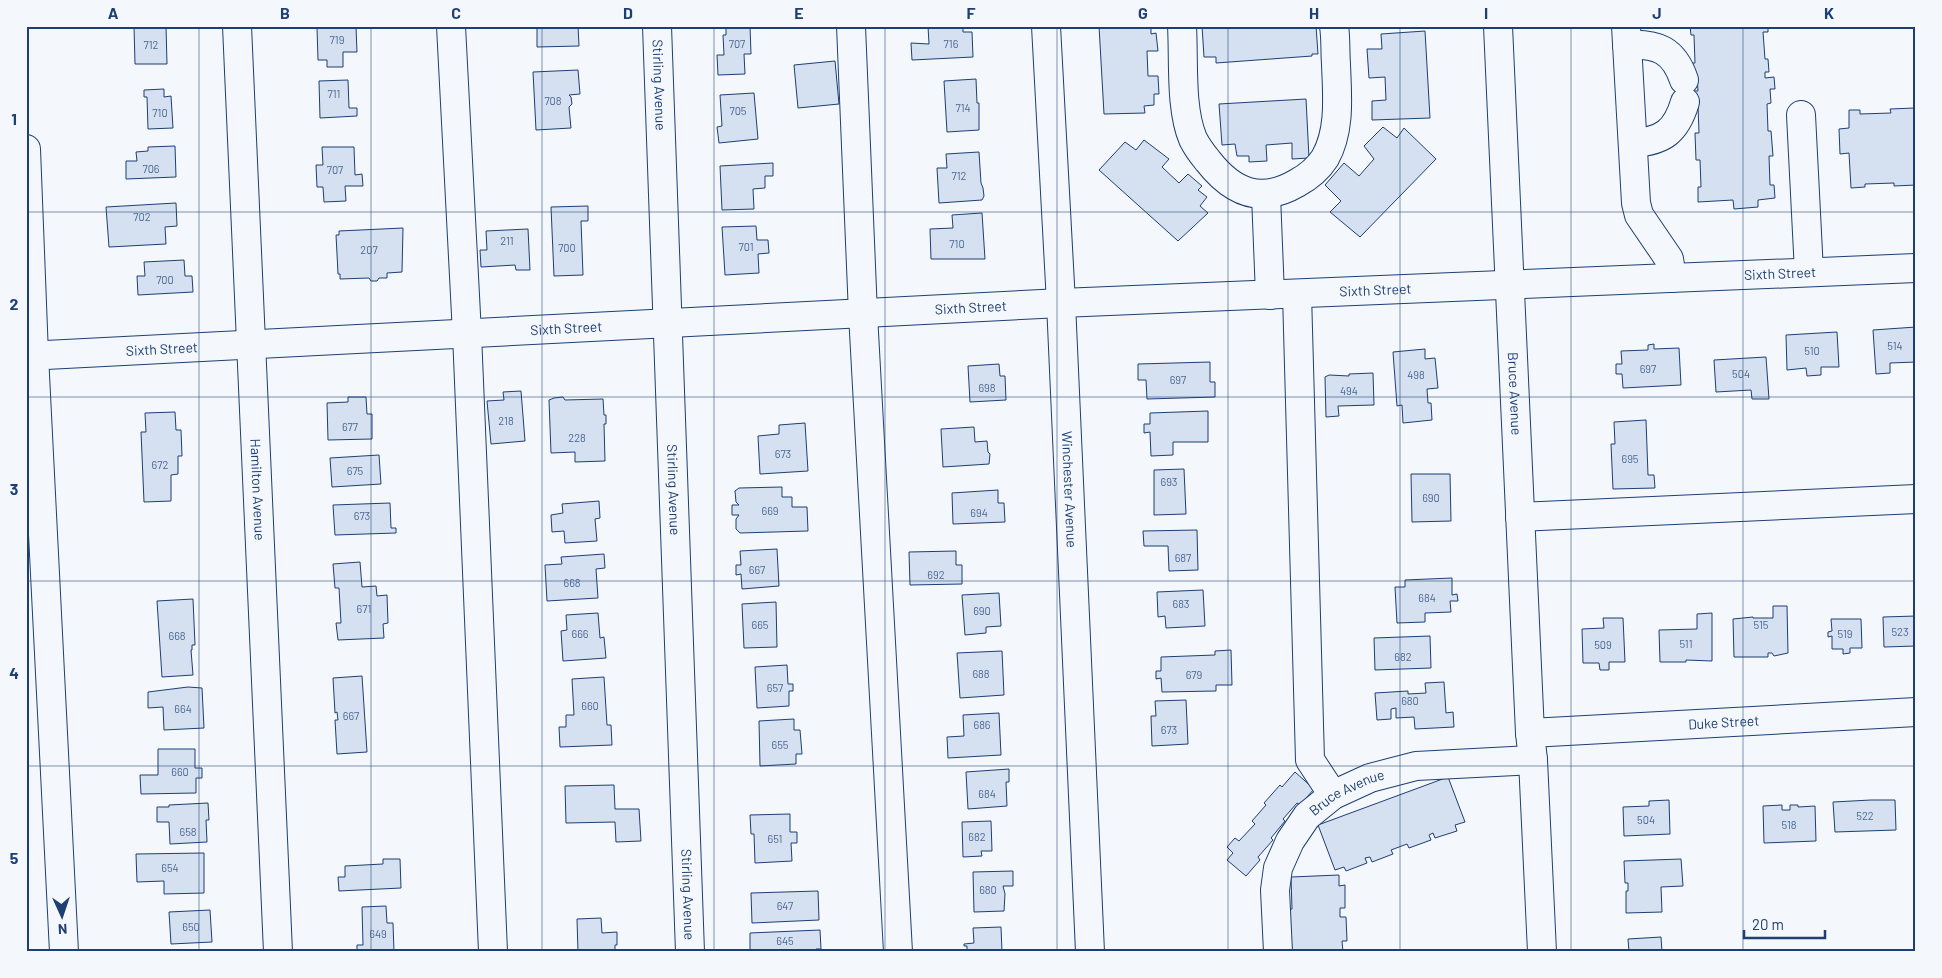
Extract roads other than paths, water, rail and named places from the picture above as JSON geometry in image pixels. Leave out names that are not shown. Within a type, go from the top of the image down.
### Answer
[{"type":"street","name":"Hamilton Avenue","points":[[237,26],[278,952]]},
{"type":"street","points":[[450,26],[467,334],[493,952]]},
{"type":"street","name":"Stirling Avenue","points":[[657,26],[690,952]]},
{"type":"street","points":[[851,26],[863,314],[898,952]]},
{"type":"street","name":"Winchester Avenue","points":[[1046,26],[1061,303],[1090,952]]},
{"type":"street","points":[[1182,26],[1186,109],[1194,141],[1218,173],[1235,187],[1247,192],[1266,194],[1276,193],[1300,181],[1315,170],[1325,157],[1336,120],[1334,26]]},
{"type":"street","name":"Bruce Avenue","points":[[1498,26],[1530,733],[1534,760],[1542,952]]},
{"type":"street","points":[[1633,143],[1655,140],[1670,130],[1678,119],[1684,91],[1675,60],[1663,50],[1627,36],[1636,203],[1639,215],[1669,259],[1672,278]]},
{"type":"street","points":[[1801,115],[1810,272]]},
{"type":"street","points":[[26,149],[30,356],[64,952]]},
{"type":"street","points":[[1266,194],[1270,295]]},
{"type":"street","name":"Sixth Street","points":[[30,356],[1061,303],[1916,268]]},
{"type":"street","points":[[1296,294],[1310,760],[1334,795]]},
{"type":"street","points":[[1520,517],[1916,499]]},
{"type":"street","name":"Duke Street","points":[[1530,733],[1916,712]]},
{"type":"street","name":"Bruce Avenue","points":[[1278,952],[1275,890],[1278,868],[1290,841],[1307,816],[1334,795],[1370,778],[1416,766],[1534,760]]}]
